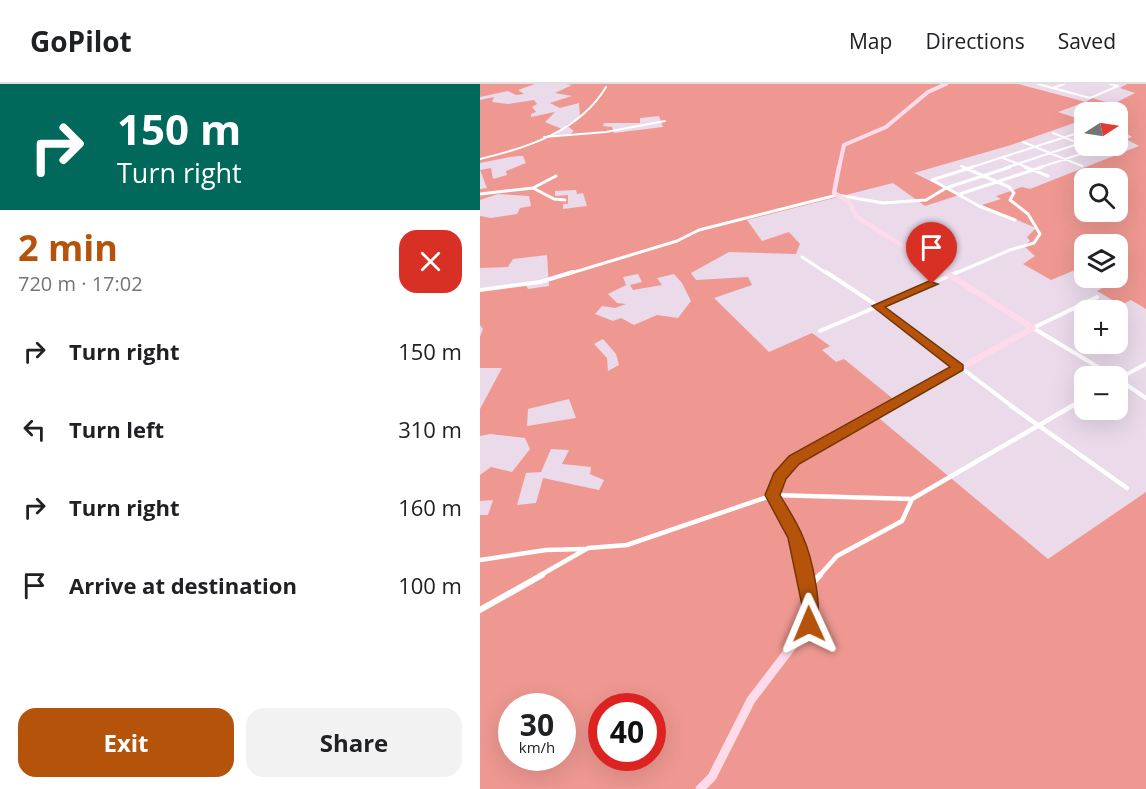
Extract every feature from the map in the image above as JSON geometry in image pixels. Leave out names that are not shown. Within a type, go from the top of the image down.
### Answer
[{"type":"street","points":[[946,84],[924,93],[907,112],[881,131],[844,145],[834,193],[848,201],[857,217],[1096,366]]},
{"type":"street","points":[[1038,84],[1090,98],[1118,86],[1110,84]]},
{"type":"street","points":[[1053,88],[1064,84]]},
{"type":"street","points":[[480,159],[499,155],[579,121],[602,98],[606,87]]},
{"type":"street","points":[[544,137],[606,132],[665,121]]},
{"type":"street","points":[[1053,133],[1074,140]]},
{"type":"street","points":[[1015,220],[979,206],[932,180],[1074,134]]},
{"type":"street","points":[[1023,142],[1082,166]]},
{"type":"street","points":[[480,290],[540,282],[677,241],[699,230],[837,195],[883,203],[926,200],[946,188],[1074,147]]},
{"type":"street","points":[[960,195],[1074,156]]},
{"type":"street","points":[[1003,158],[1048,176]]},
{"type":"street","points":[[820,331],[1010,250],[1034,243],[1040,234],[1019,206],[1010,200],[1014,193],[998,182],[961,166]]},
{"type":"street","points":[[480,194],[532,188],[556,176]]},
{"type":"street","points":[[532,188],[555,199],[564,200]]},
{"type":"street","points":[[802,256],[877,306],[1038,426],[1127,488]]},
{"type":"street","points":[[700,789],[712,777],[751,700],[809,624],[810,605],[796,538],[773,495],[779,477],[794,460],[1033,328],[1097,297]]},
{"type":"street","points":[[1128,374],[1146,364]]},
{"type":"street","points":[[1128,386],[1146,398]]},
{"type":"street","points":[[480,560],[546,550],[627,545],[773,495],[912,499],[1074,405]]},
{"type":"street","points":[[807,589],[837,556],[902,521],[912,499]]},
{"type":"street","points":[[480,610],[588,548]]},
{"type":"shaded area","points":[[480,84],[535,84],[518,90],[524,94],[516,95],[508,91],[480,97]]},
{"type":"shaded area","points":[[566,84],[1018,84],[1086,102],[1074,102],[1074,106],[1058,112],[1074,117],[1074,123],[1011,145],[914,173],[959,195],[925,206],[893,183],[747,220],[762,241],[789,232],[800,244],[796,254],[729,252],[691,273],[696,280],[748,277],[752,285],[714,298],[769,352],[812,333],[830,346],[822,350],[836,362],[844,359],[897,402],[875,415],[1048,559],[1146,492],[1146,789],[480,789],[480,515],[488,515],[493,500],[480,501],[480,475],[491,467],[512,472],[530,449],[525,438],[490,434],[480,436],[480,409],[502,368],[480,368],[480,337],[483,329],[480,325],[480,289],[525,283],[528,289],[549,286],[547,255],[513,259],[508,267],[480,268],[480,216],[491,218],[517,214],[520,208],[531,206],[529,196],[498,194],[480,200],[480,189],[487,188],[480,170],[491,168],[493,179],[507,175],[506,171],[526,163],[523,156],[480,163],[480,100],[494,97],[492,102],[508,104],[534,100],[537,104],[532,107],[536,112],[531,114],[531,117],[555,112],[545,122],[562,129],[548,136],[570,134],[574,131],[566,125],[580,118],[579,103],[560,108],[550,103],[572,96],[555,93],[572,85]],"holes":[[[659,116],[663,127],[614,133],[612,127],[603,126],[604,123],[640,123],[640,118]],[[576,190],[577,194],[583,193],[587,206],[563,209],[563,204],[568,204],[568,195],[555,196],[555,191]],[[638,274],[642,282],[630,285],[633,290],[662,285],[657,278],[674,274],[682,283],[691,301],[678,318],[657,315],[634,325],[621,318],[613,321],[595,314],[602,306],[615,308],[626,304],[617,303],[608,294],[626,285],[623,277]],[[603,339],[616,354],[619,365],[608,371],[607,358],[594,344]],[[569,399],[576,418],[527,426],[528,409]],[[551,449],[569,450],[562,464],[591,467],[590,474],[604,480],[599,490],[543,478],[536,503],[517,505],[526,473],[541,472]]]},
{"type":"shaded area","points":[[1127,84],[1146,84],[1146,309],[1131,300],[1112,300],[1097,291],[1102,288],[1128,288],[1128,234],[1074,234],[1074,270],[1051,280],[1023,264],[1035,256],[1024,246],[1030,241],[1027,237],[1036,228],[982,205],[1001,199],[996,196],[1022,187],[1030,189],[1074,172],[1074,222],[1128,222],[1128,168],[1083,168],[1114,156],[1128,156],[1128,150],[1139,146],[1128,140],[1132,137],[1128,134],[1128,102],[1117,102],[1135,93],[1120,88]]},
{"type":"shaded area","points":[[1092,98],[1106,102],[1086,102]]},
{"type":"route","points":[[809,624],[810,605],[796,538],[773,495],[779,477],[794,460],[867,417],[959,368],[877,306],[932,284]]}]
